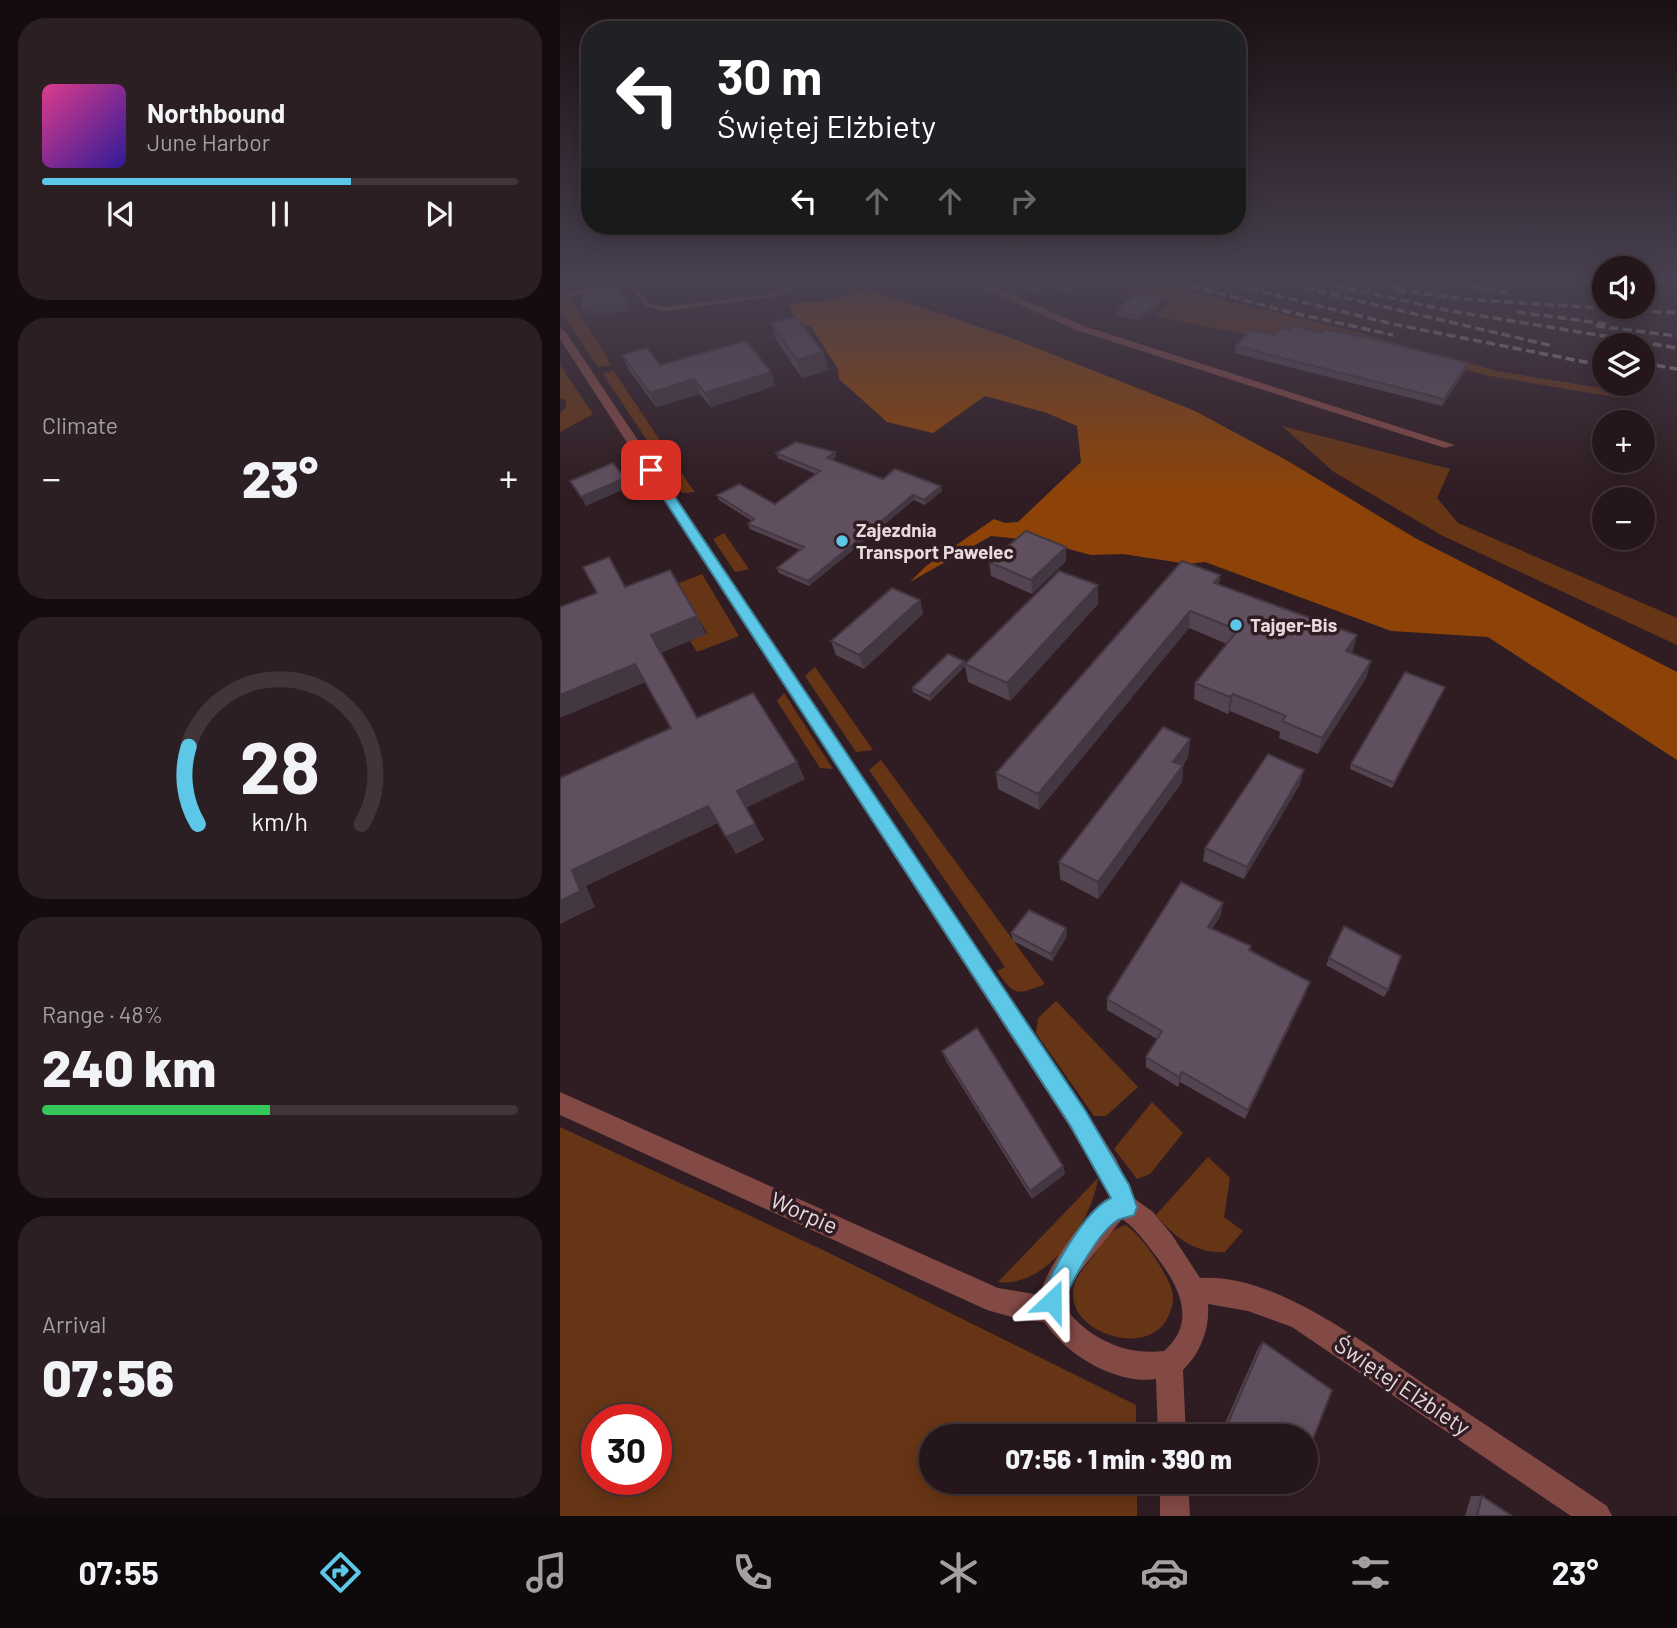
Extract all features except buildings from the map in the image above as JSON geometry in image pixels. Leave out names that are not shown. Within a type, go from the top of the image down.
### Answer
[{"type":"street","points":[[572,350],[1077,1118],[1108,1167],[1126,1207]]},
{"type":"street","points":[[1149,350],[1450,445]]},
{"type":"street","name":"Worpie","points":[[560,1103],[986,1296],[1022,1307],[1051,1309]]},
{"type":"street","points":[[1120,1206],[1126,1207],[1143,1220],[1176,1260],[1194,1292],[1197,1308],[1194,1332],[1179,1355],[1169,1363],[1138,1365],[1100,1354],[1068,1334],[1051,1309],[1056,1283],[1111,1210],[1120,1206]]},
{"type":"street","name":"Świętej Elżbiety","points":[[1194,1292],[1227,1294],[1270,1305],[1301,1318],[1597,1516]]},
{"type":"street","points":[[1169,1363],[1171,1424]]},
{"type":"street","points":[[1174,1494],[1175,1516]]},
{"type":"shaded area","points":[[586,350],[602,350],[611,365],[598,367]]},
{"type":"shaded area","points":[[826,350],[1041,350],[1195,411],[1288,461],[1415,538],[1677,672],[1677,760],[1488,637],[1391,631],[1205,562],[1188,564],[1123,554],[1091,555],[1039,541],[991,536],[910,582],[926,566],[994,519],[1005,523],[1018,522],[1081,462],[1077,426],[1047,413],[985,396],[933,433],[887,422],[839,379],[838,369]]},
{"type":"shaded area","points":[[1385,350],[1420,350],[1497,371],[1592,387],[1592,393],[1490,376]]},
{"type":"shaded area","points":[[560,365],[593,414],[560,432],[560,413],[566,407],[566,401],[560,398]]},
{"type":"shaded area","points":[[613,370],[695,492],[682,493],[603,374]]},
{"type":"shaded area","points":[[1282,426],[1450,469],[1437,498],[1458,523],[1677,618],[1677,645],[1443,536],[1334,472]]},
{"type":"shaded area","points":[[724,533],[750,569],[735,572],[713,539]]},
{"type":"shaded area","points":[[702,574],[739,636],[697,652],[690,641],[707,633],[680,588],[662,590]]},
{"type":"shaded area","points":[[815,667],[873,750],[856,752],[805,676]]},
{"type":"shaded area","points":[[784,693],[833,769],[820,768],[777,701]]},
{"type":"shaded area","points":[[881,760],[1045,984],[1022,992],[1017,991],[1008,986],[997,971],[1005,967],[869,770]]},
{"type":"shaded area","points":[[1056,1001],[1138,1087],[1106,1116],[1094,1116],[1036,1033],[1038,1018]]},
{"type":"shaded area","points":[[1152,1102],[1183,1133],[1150,1174],[1137,1179],[1114,1149]]},
{"type":"shaded area","points":[[560,1127],[821,1249],[1136,1405],[1136,1424],[919,1424],[919,1494],[1137,1494],[1137,1516],[560,1516]]},
{"type":"shaded area","points":[[1208,1157],[1230,1178],[1224,1217],[1243,1231],[1225,1252],[1205,1250],[1186,1243],[1156,1215]]},
{"type":"shaded area","points":[[1098,1178],[1087,1213],[1077,1231],[1050,1263],[1034,1274],[1016,1281],[998,1282]]},
{"type":"shaded area","points":[[1125,1225],[1139,1236],[1154,1256],[1173,1295],[1171,1311],[1163,1325],[1152,1334],[1138,1338],[1122,1338],[1093,1327],[1082,1317],[1075,1305],[1073,1291],[1078,1276],[1104,1241],[1111,1233]]},
{"type":"railway","points":[[1523,350],[1592,363]]},
{"type":"railway","points":[[1655,365],[1677,369]]},
{"type":"place","name":"Zajezdnia Transport Pawelec","points":[[842,541]]},
{"type":"place","name":"Tajger-Bis","points":[[1236,625]]},
{"type":"route","points":[[651,470],[1077,1118],[1121,1193],[1126,1207],[1114,1208],[1103,1219],[1056,1283],[1052,1301]]}]
